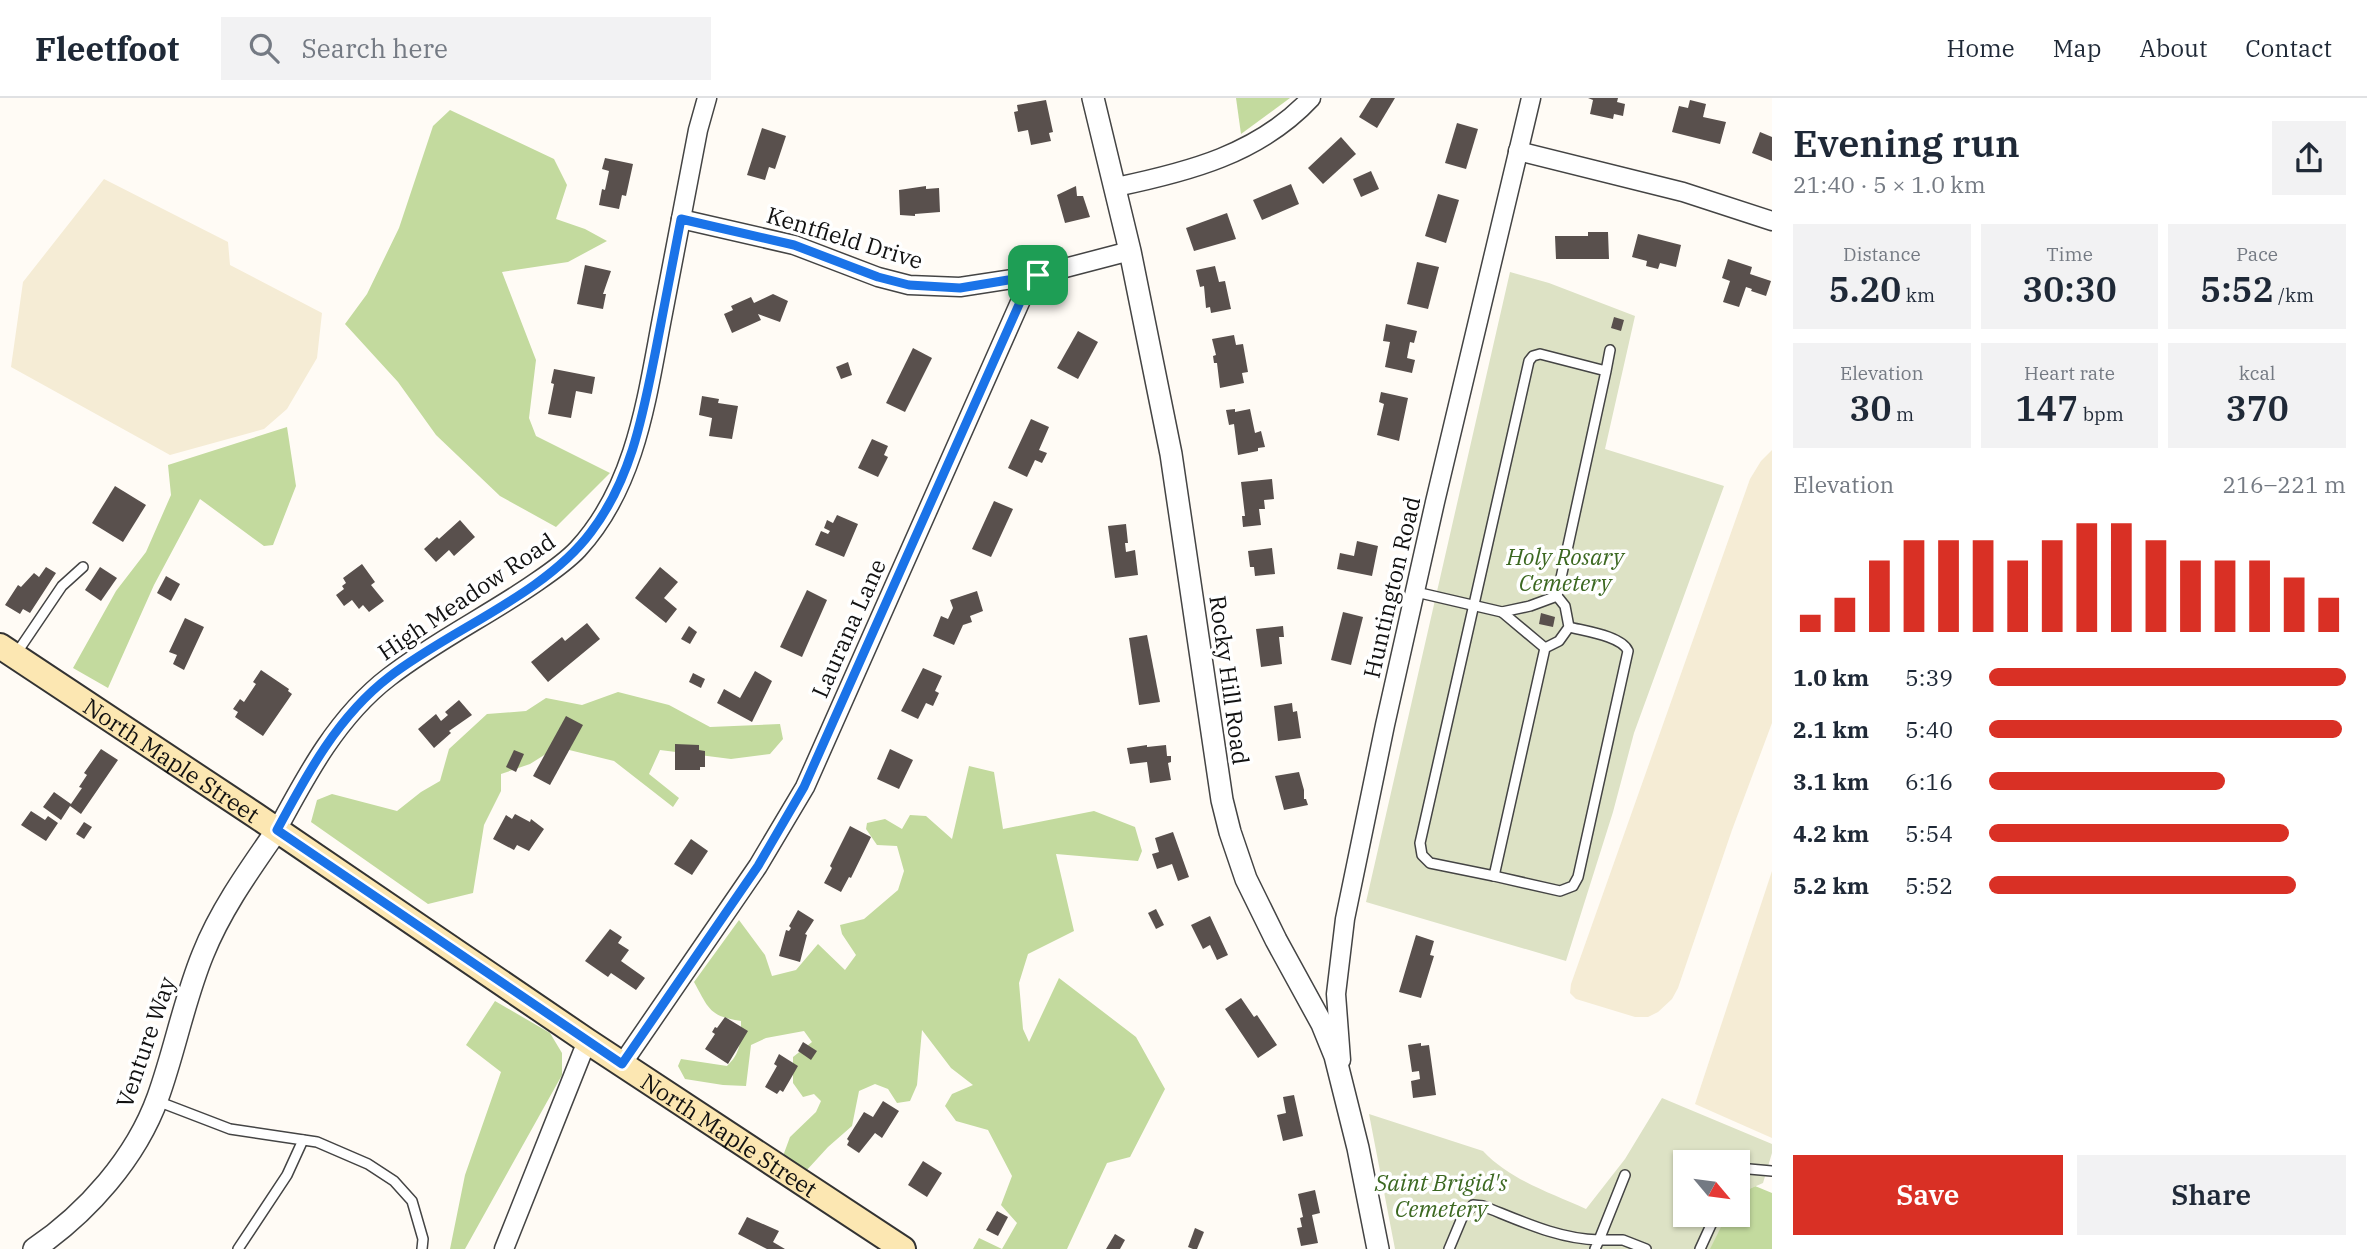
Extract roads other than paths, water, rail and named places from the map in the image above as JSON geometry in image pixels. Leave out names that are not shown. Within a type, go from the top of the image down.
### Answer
[{"type":"main road","name":"North Maple Street","points":[[8,650],[587,1041],[903,1249]]},
{"type":"street","name":"High Meadow Road","points":[[277,830],[337,730],[372,691],[411,661],[552,571],[577,550],[602,517],[623,478],[641,422],[698,130],[708,98]]},
{"type":"street","name":"Rocky Hill Road","points":[[1093,98],[1116,187],[1171,454],[1222,800],[1230,832],[1247,878],[1329,1039],[1345,1091],[1378,1249]]},
{"type":"street","points":[[1116,187],[1187,171],[1230,156],[1274,131],[1311,98]]},
{"type":"street","name":"Huntington Road","points":[[1345,1091],[1336,1004],[1340,947],[1385,725],[1531,98]]},
{"type":"street","points":[[1518,151],[1672,189],[1772,221]]},
{"type":"street","name":"Kentfield Drive","points":[[681,219],[794,245],[878,277],[909,285],[960,288],[1038,275]]},
{"type":"street","points":[[1038,275],[1130,251]]},
{"type":"street","name":"Laurana Lane","points":[[622,1064],[758,866],[804,787],[1021,300],[1038,275]]},
{"type":"street","name":"Venture Way","points":[[34,1249],[75,1217],[111,1177],[142,1131],[157,1101],[203,954],[230,901],[277,830]]},
{"type":"street","points":[[504,1249],[587,1041]]},
{"type":"lane","points":[[1545,648],[1559,641],[1569,627],[1564,606],[1557,596],[1610,351]]},
{"type":"lane","points":[[1569,627],[1619,641],[1627,647],[1628,652],[1578,877],[1573,886],[1560,891],[1430,863],[1420,850],[1472,605],[1530,358],[1540,354],[1606,371]]},
{"type":"lane","points":[[8,650],[62,586],[83,567]]},
{"type":"lane","points":[[1416,592],[1502,612],[1557,596]]},
{"type":"lane","points":[[1502,612],[1545,648]]},
{"type":"lane","points":[[1494,876],[1545,648]]},
{"type":"lane","points":[[157,1101],[230,1129],[317,1142],[368,1164],[394,1181],[412,1201],[423,1239],[422,1249]]},
{"type":"lane","points":[[238,1249],[286,1175],[303,1140]]},
{"type":"lane","points":[[1750,1169],[1772,1171]]},
{"type":"lane","points":[[1597,1244],[1625,1175]]},
{"type":"lane","points":[[1449,1249],[1462,1218],[1473,1205],[1483,1206],[1558,1235],[1597,1244],[1623,1240],[1646,1249]]},
{"type":"lane","points":[[1700,1249],[1710,1227]]},
{"type":"park label","name":"Holy Rosary Cemetery","points":[[1565,569]]},
{"type":"park label","name":"Saint Brigid's Cemetery","points":[[1441,1195]]}]
